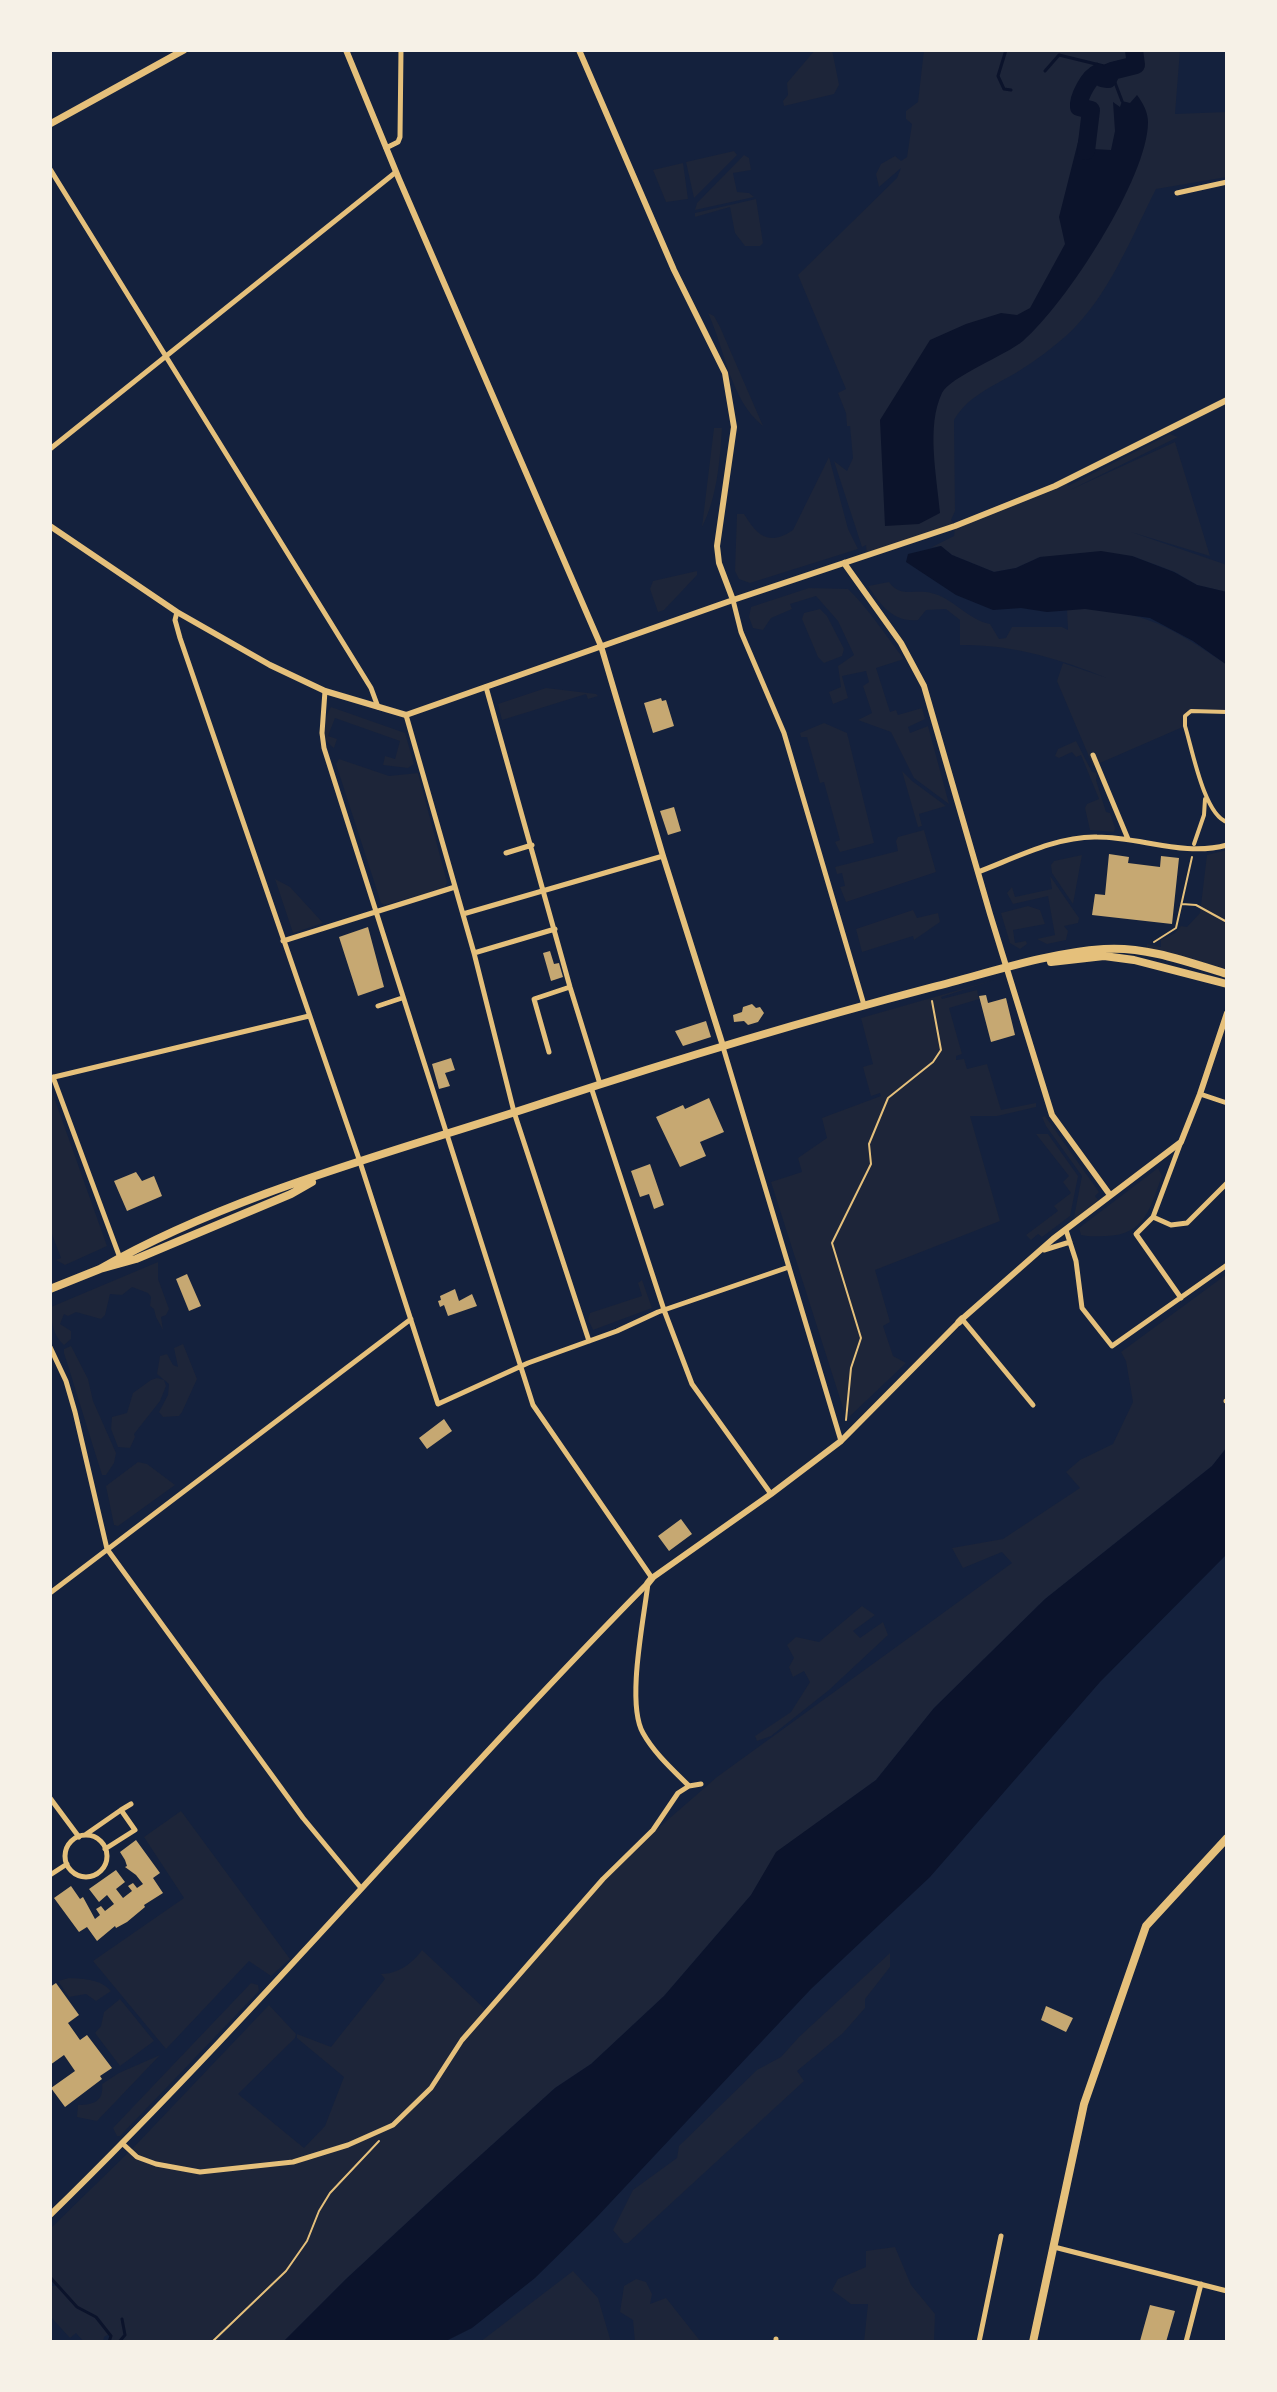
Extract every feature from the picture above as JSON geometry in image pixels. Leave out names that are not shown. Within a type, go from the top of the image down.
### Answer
[{"type":"main road","points":[[50,124],[184,50]]},
{"type":"main road","points":[[100,1269],[250,1201],[325,1174],[596,1085],[864,1005],[1074,952],[1108,948],[1157,954],[1227,974]]},
{"type":"main road","points":[[1007,969],[1104,956],[1146,962],[1227,984]]},
{"type":"main road","points":[[50,1289],[100,1269],[136,1259],[291,1194],[325,1174]]},
{"type":"main road","points":[[1033,2342],[1084,2104],[1146,1926],[1227,1838]]},
{"type":"street","points":[[346,50],[601,646],[841,1441]]},
{"type":"street","points":[[386,148],[398,142],[400,137],[401,50]]},
{"type":"street","points":[[579,50],[674,270],[725,373],[734,427],[717,546],[719,563],[741,632],[786,737],[864,1005]]},
{"type":"street","points":[[50,169],[371,688],[378,707]]},
{"type":"street","points":[[50,449],[396,172]]},
{"type":"street","points":[[1177,193],[1227,182]]},
{"type":"street","points":[[50,526],[177,612],[270,665],[325,691],[406,715],[955,526],[1055,486],[1227,400]]},
{"type":"street","points":[[844,563],[901,643],[924,686],[1052,1115],[1110,1195]]},
{"type":"street","points":[[177,612],[175,620],[180,638],[360,1162],[438,1404],[519,1366],[664,1310],[789,1268]]},
{"type":"street","points":[[486,687],[545,891],[596,1085],[664,1310],[692,1384],[771,1494]]},
{"type":"street","points":[[325,691],[324,748],[519,1366],[533,1405],[650,1580],[637,1664],[636,1694],[641,1730],[689,1786]]},
{"type":"street","points":[[1227,712],[1191,711],[1185,716],[1185,726],[1206,796],[1216,815],[1227,822]]},
{"type":"street","points":[[406,715],[474,953],[514,1112],[589,1341]]},
{"type":"street","points":[[1093,755],[1128,839]]},
{"type":"street","points":[[1194,844],[1204,815],[1206,796]]},
{"type":"street","points":[[978,872],[1083,837],[1128,839],[1201,850],[1227,845]]},
{"type":"street","points":[[506,853],[532,845]]},
{"type":"street","points":[[463,914],[663,856]]},
{"type":"street","points":[[283,941],[455,887]]},
{"type":"street","points":[[474,953],[555,929]]},
{"type":"street","points":[[549,1052],[534,999],[570,987]]},
{"type":"street","points":[[378,1006],[402,998]]},
{"type":"street","points":[[1181,1298],[1136,1234],[1153,1217],[1227,1013]]},
{"type":"street","points":[[120,1258],[52,1078],[309,1016]]},
{"type":"street","points":[[1200,1094],[1227,1103]]},
{"type":"street","points":[[50,2215],[123,2144],[271,1988],[650,1580],[841,1441],[961,1320],[1039,1251],[1181,1142]]},
{"type":"street","points":[[1153,1217],[1171,1225],[1187,1223],[1227,1183]]},
{"type":"street","points":[[1066,1230],[1082,1308],[1112,1346],[1227,1265]]},
{"type":"street","points":[[1039,1251],[1070,1242]]},
{"type":"street","points":[[50,1593],[411,1319]]},
{"type":"street","points":[[961,1320],[1033,1405]]},
{"type":"street","points":[[50,1347],[66,1381],[75,1412],[107,1549],[303,1818],[361,1888]]},
{"type":"street","points":[[123,2144],[137,2157],[156,2164],[200,2172],[293,2162],[361,2140],[393,2125],[431,2088],[462,2040],[603,1879],[653,1830],[678,1793],[689,1786],[701,1784]]},
{"type":"street","points":[[50,1798],[82,1836],[97,1839],[105,1849],[103,1868],[92,1876],[78,1875],[67,1864],[65,1853],[68,1846],[82,1836],[131,1804]]},
{"type":"street","points":[[105,1849],[135,1830],[121,1810]]},
{"type":"street","points":[[50,1875],[67,1864]]},
{"type":"street","points":[[979,2342],[1001,2236]]},
{"type":"street","points":[[1054,2247],[1227,2291]]},
{"type":"street","points":[[1186,2342],[1201,2284]]},
{"type":"path","points":[[1154,942],[1176,928],[1192,857]]},
{"type":"path","points":[[1181,904],[1196,905],[1227,922]]},
{"type":"path","points":[[846,1420],[851,1368],[861,1338],[832,1243],[871,1164],[869,1144],[888,1098],[933,1062],[941,1050],[932,1001]]},
{"type":"path","points":[[212,2342],[286,2271],[307,2241],[330,2193],[393,2125]]},
{"type":"shaded area","points":[[815,50],[832,50],[839,85],[834,94],[784,106],[783,101],[788,95],[787,83]]},
{"type":"shaded area","points":[[924,50],[1180,50],[1175,114],[1227,112],[1227,177],[1156,189],[1117,267],[1081,321],[1039,357],[984,391],[960,411],[954,420],[955,511],[951,520],[956,526],[1066,480],[1068,486],[1170,434],[1178,437],[1070,490],[1175,442],[1210,556],[1131,532],[1227,565],[1227,592],[1197,585],[1175,572],[1132,556],[1040,557],[1016,568],[994,572],[952,555],[941,546],[930,548],[954,536],[955,527],[867,556],[866,545],[862,547],[834,461],[847,471],[853,458],[850,426],[847,426],[846,413],[838,393],[846,389],[798,275],[897,178],[901,168],[879,187],[876,174],[881,164],[895,156],[901,161],[907,157],[912,124],[906,119],[906,111],[918,102]]},
{"type":"shaded area","points":[[1137,95],[1148,118],[1144,146],[1120,206],[1101,239],[1060,299],[1023,341],[956,380],[942,393],[937,406],[934,436],[940,513],[919,524],[885,526],[880,420],[930,340],[966,324],[1001,313],[1017,315],[1030,308],[1065,244],[1059,217],[1079,138],[1089,129],[1093,135],[1092,149],[1111,150],[1115,131],[1113,102],[1120,107],[1122,101],[1130,103]]},
{"type":"shaded area","points":[[734,151],[737,155],[694,198],[686,162]]},
{"type":"shaded area","points":[[744,155],[749,158],[751,170],[733,173],[737,192],[749,193],[754,197],[695,210],[697,203]]},
{"type":"shaded area","points":[[683,163],[688,199],[666,202],[653,170]]},
{"type":"shaded area","points":[[756,199],[763,243],[760,246],[745,246],[735,233],[730,207],[695,217],[695,213]]},
{"type":"shaded area","points":[[708,313],[714,316],[720,327],[763,426],[752,415],[736,388]]},
{"type":"shaded area","points":[[714,428],[722,428],[719,466],[711,504],[702,527]]},
{"type":"shaded area","points":[[829,457],[848,529],[858,549],[750,583],[739,579],[735,571],[737,514],[744,514],[759,533],[770,538],[793,530]]},
{"type":"shaded area","points":[[941,546],[952,555],[994,572],[1016,568],[1040,557],[1101,551],[1132,556],[1174,572],[1197,585],[1227,592],[1227,665],[1193,641],[1150,618],[1085,609],[1047,612],[1021,608],[993,610],[956,595],[906,562],[908,554]]},
{"type":"shaded area","points":[[697,571],[697,575],[664,610],[658,612],[650,589],[653,581]]},
{"type":"shaded area","points":[[889,582],[898,590],[939,595],[974,618],[990,624],[999,639],[1006,638],[1012,627],[1062,627],[1068,630],[1067,609],[1114,611],[1153,622],[1189,640],[1227,665],[1227,712],[1191,711],[1185,716],[1185,726],[1093,766],[1057,681],[1063,663],[1107,678],[1071,665],[1035,654],[998,647],[960,645],[960,620],[946,609],[926,610],[918,620],[901,618],[888,611],[868,586]]},
{"type":"shaded area","points":[[809,588],[848,589],[904,659],[876,668],[890,712],[896,710],[898,715],[922,708],[925,719],[908,727],[910,733],[928,726],[949,804],[914,778],[891,732],[858,720],[872,713],[863,686],[869,682],[866,671],[842,676],[848,698],[833,704],[829,692],[841,687],[838,666],[854,655],[838,621],[816,596],[790,604],[792,609],[771,618],[763,630],[753,628],[749,617],[751,607]]},
{"type":"shaded area","points":[[820,609],[827,616],[844,649],[842,656],[824,663],[818,657],[802,619],[804,613]]},
{"type":"shaded area","points":[[546,688],[596,694],[598,696],[588,699],[586,694],[502,720],[498,704]]},
{"type":"shaded area","points":[[331,707],[405,733],[414,764],[408,768],[383,765],[385,756],[395,759],[400,741],[335,718],[328,736],[337,739],[334,748],[324,734]]},
{"type":"shaded area","points":[[824,723],[847,733],[874,843],[840,852],[835,842],[840,840],[824,782],[820,783],[807,737],[801,737],[800,733]]},
{"type":"shaded area","points":[[1076,741],[1092,772],[1097,773],[1096,780],[1106,812],[1110,813],[1114,832],[1090,830],[1085,808],[1099,799],[1081,755],[1076,757],[1072,752],[1059,758],[1055,756],[1058,749]]},
{"type":"shaded area","points":[[339,759],[389,776],[418,773],[447,882],[445,888],[385,905],[381,903],[336,764]]},
{"type":"shaded area","points":[[902,771],[946,806],[919,814],[922,826],[918,827]]},
{"type":"shaded area","points":[[924,830],[936,872],[846,902],[840,887],[845,886],[842,873],[837,874],[835,867],[898,851],[898,837]]},
{"type":"shaded area","points":[[1227,850],[1227,969],[1147,948],[1147,944],[1161,947],[1161,940],[1181,926],[1187,927],[1200,913],[1207,855]]},
{"type":"shaded area","points":[[1082,855],[1073,904],[1052,873],[1051,865],[1054,861]]},
{"type":"shaded area","points":[[1050,876],[1079,918],[1078,923],[1064,926],[1068,931],[1066,940],[1047,944],[1037,939],[1055,935],[1048,896],[1013,904],[1007,893],[1012,887],[1015,897],[1052,889]]},
{"type":"shaded area","points":[[275,879],[290,887],[323,923],[293,933]]},
{"type":"shaded area","points":[[1028,906],[1040,910],[1045,924],[1013,930],[1015,943],[1026,941],[1027,944],[1020,949],[1010,943],[1001,913]]},
{"type":"shaded area","points":[[913,910],[917,918],[938,913],[940,922],[914,940],[913,936],[862,952],[856,929]]},
{"type":"shaded area","points":[[994,980],[941,997],[977,990],[979,999],[949,1008],[962,1054],[956,1056],[956,1060],[964,1059],[967,1069],[987,1064],[1001,1110],[1036,1103],[1036,1107],[997,1116],[970,1116],[1000,1221],[875,1270],[890,1322],[883,1326],[893,1356],[906,1363],[849,1417],[849,1412],[844,1411],[771,1182],[802,1172],[798,1158],[827,1138],[822,1118],[881,1096],[880,1093],[871,1096],[863,1067],[873,1064],[861,1018]]},
{"type":"shaded area","points":[[51,1089],[107,1246],[65,1265],[56,1260],[61,1258],[50,1229]]},
{"type":"shaded area","points":[[1045,1116],[1099,1192],[1095,1196],[1098,1200],[1075,1219],[1082,1176],[1046,1126],[1042,1117]]},
{"type":"shaded area","points":[[1036,1134],[1048,1134],[1078,1176],[1070,1216],[1042,1237],[1038,1234],[1031,1240],[1026,1235],[1058,1211],[1054,1206],[1071,1193],[1063,1182],[1069,1176]]},
{"type":"shaded area","points":[[1158,1168],[1162,1176],[1150,1208],[1138,1225],[1119,1234],[1081,1235],[1079,1228]]},
{"type":"shaded area","points":[[158,1262],[158,1279],[169,1309],[161,1317],[163,1330],[150,1306],[151,1297],[132,1287],[122,1295],[110,1294],[105,1315],[101,1319],[76,1312],[68,1316],[64,1314],[60,1324],[71,1331],[71,1339],[64,1345],[60,1341],[53,1328],[51,1307]]},
{"type":"shaded area","points":[[1227,1274],[1227,1447],[1212,1466],[1045,1599],[934,1708],[876,1780],[777,1852],[751,1895],[664,1996],[591,2064],[555,2088],[441,2191],[283,2342],[109,2342],[109,2334],[103,2342],[84,2342],[76,2333],[70,2338],[50,2316],[50,2286],[59,2286],[50,2277],[50,2229],[133,2148],[269,2005],[296,2034],[295,2038],[238,2094],[304,2148],[325,2126],[344,2077],[297,2038],[297,2034],[331,2047],[385,1979],[381,1974],[404,1967],[422,1950],[487,2011],[601,1878],[717,1777],[1012,1563],[1002,1552],[963,1568],[952,1548],[1003,1539],[1080,1488],[1066,1472],[1080,1460],[1113,1444],[1133,1402],[1126,1361],[1121,1352]]},
{"type":"shaded area","points":[[642,1280],[652,1308],[593,1330],[588,1319],[590,1313],[642,1296],[638,1283]]},
{"type":"shaded area","points":[[183,1344],[197,1379],[179,1416],[163,1417],[159,1412],[168,1395],[169,1384],[157,1374],[160,1356],[167,1354],[173,1365],[178,1367],[174,1348]]},
{"type":"shaded area","points":[[71,1346],[88,1379],[93,1401],[116,1453],[106,1475],[102,1475],[64,1353],[64,1349]]},
{"type":"shaded area","points":[[157,1378],[164,1380],[166,1386],[160,1401],[134,1434],[130,1448],[118,1447],[111,1429],[112,1417],[127,1413],[133,1393]]},
{"type":"shaded area","points":[[1227,1447],[1227,1554],[1100,1682],[930,1877],[811,1989],[595,2219],[535,2278],[472,2328],[444,2342],[283,2342],[441,2191],[555,2088],[591,2064],[664,1996],[751,1895],[776,1852],[876,1780],[934,1708],[1045,1599],[1212,1466]]},
{"type":"shaded area","points":[[138,1462],[147,1464],[175,1485],[118,1526],[114,1525],[106,1486]]},
{"type":"shaded area","points":[[862,1606],[875,1615],[853,1631],[860,1638],[883,1622],[888,1635],[829,1690],[771,1736],[757,1741],[755,1736],[791,1712],[810,1682],[804,1671],[793,1677],[789,1667],[794,1658],[787,1645],[796,1637],[819,1642]]},
{"type":"shaded area","points":[[181,1811],[290,1959],[271,1976],[249,1961],[166,2049],[93,1961],[184,1898],[144,1837]]},
{"type":"shaded area","points":[[890,1953],[890,1967],[865,1999],[865,2008],[843,2033],[797,2071],[804,2081],[628,2243],[624,2243],[613,2230],[633,2190],[677,2158],[679,2146],[757,2070],[781,2057]]},
{"type":"shaded area","points":[[69,1978],[97,1982],[111,1991],[96,2001],[86,1994],[69,1997],[58,1981]]},
{"type":"shaded area","points":[[251,1983],[258,1985],[259,1991],[117,2136],[113,2128]]},
{"type":"shaded area","points":[[120,1999],[154,2041],[120,2066],[95,2033],[101,2026],[104,2012]]},
{"type":"shaded area","points":[[160,2055],[97,2121],[77,2117],[78,2105],[93,2103],[100,2098],[102,2084]]},
{"type":"shaded area","points":[[895,2247],[911,2285],[935,2314],[934,2342],[864,2342],[868,2304],[851,2304],[832,2290],[838,2279],[866,2267],[866,2251]]},
{"type":"shaded area","points":[[573,2271],[598,2298],[611,2342],[480,2342]]},
{"type":"shaded area","points":[[636,2279],[646,2282],[652,2294],[650,2304],[666,2298],[701,2342],[635,2342],[633,2320],[620,2312],[624,2286]]},
{"type":"building","points":[[661,698],[662,701],[666,700],[674,726],[653,733],[644,703]]},
{"type":"building","points":[[674,807],[681,831],[668,835],[660,811]]},
{"type":"building","points":[[1109,854],[1129,857],[1128,863],[1160,867],[1161,856],[1179,858],[1172,924],[1092,915],[1095,894],[1105,895]]},
{"type":"building","points":[[368,927],[384,987],[358,996],[339,937]]},
{"type":"building","points":[[550,951],[554,964],[559,963],[563,977],[551,981],[543,953]]},
{"type":"building","points":[[986,995],[988,1003],[1006,998],[1015,1035],[991,1042],[979,996]]},
{"type":"building","points":[[752,1004],[764,1013],[758,1022],[748,1025],[744,1021],[734,1022],[733,1015]]},
{"type":"building","points":[[706,1021],[711,1037],[683,1046],[675,1031]]},
{"type":"building","points":[[451,1058],[455,1070],[445,1073],[450,1086],[439,1089],[432,1064]]},
{"type":"building","points":[[709,1098],[724,1132],[700,1142],[706,1156],[680,1167],[656,1117]]},
{"type":"building","points":[[650,1164],[664,1205],[654,1209],[649,1194],[640,1197],[631,1171]]},
{"type":"building","points":[[136,1172],[142,1181],[154,1176],[162,1196],[127,1211],[114,1181]]},
{"type":"building","points":[[187,1274],[201,1306],[189,1311],[176,1279]]},
{"type":"building","points":[[455,1289],[459,1301],[472,1294],[477,1306],[448,1316],[444,1305],[440,1307],[438,1301],[441,1300],[440,1296]]},
{"type":"building","points":[[444,1419],[452,1431],[427,1449],[419,1438]]},
{"type":"building","points":[[681,1519],[692,1534],[669,1551],[658,1536]]},
{"type":"building","points":[[136,1840],[160,1873],[153,1878],[163,1893],[97,1941],[87,1927],[79,1932],[54,1898],[71,1886],[80,1899],[83,1897],[95,1919],[100,1915],[96,1909],[101,1906],[105,1911],[114,1904],[107,1895],[99,1902],[89,1889],[116,1870],[125,1882],[116,1889],[123,1898],[132,1891],[128,1886],[133,1883],[137,1888],[143,1884],[125,1867],[120,1852]]},
{"type":"building","points":[[56,1983],[79,2015],[68,2023],[80,2040],[87,2035],[112,2068],[65,2107],[51,2088],[75,2071],[64,2055],[50,2065],[50,1987]]},
{"type":"building","points":[[1046,2006],[1073,2018],[1066,2032],[1041,2020]]},
{"type":"building","points":[[1150,2305],[1175,2311],[1166,2342],[1140,2341]]},
{"type":"waterway","points":[[1006,50],[998,76],[1004,89],[1011,90]]},
{"type":"waterway","points":[[1086,151],[1091,110],[1079,107],[1082,93],[1098,73],[1108,79],[1112,71],[1136,65],[1134,50]]},
{"type":"waterway","points":[[1045,71],[1059,55],[1104,66],[1119,62]]},
{"type":"waterway","points":[[1093,74],[1097,64]]},
{"type":"waterway","points":[[1100,65],[1103,71],[1109,67],[1112,71]]},
{"type":"waterway","points":[[1108,79],[1114,80],[1122,101]]},
{"type":"waterway","points":[[50,2277],[77,2307],[96,2317],[111,2336],[109,2342]]},
{"type":"waterway","points":[[119,2342],[125,2335],[122,2319]]}]
